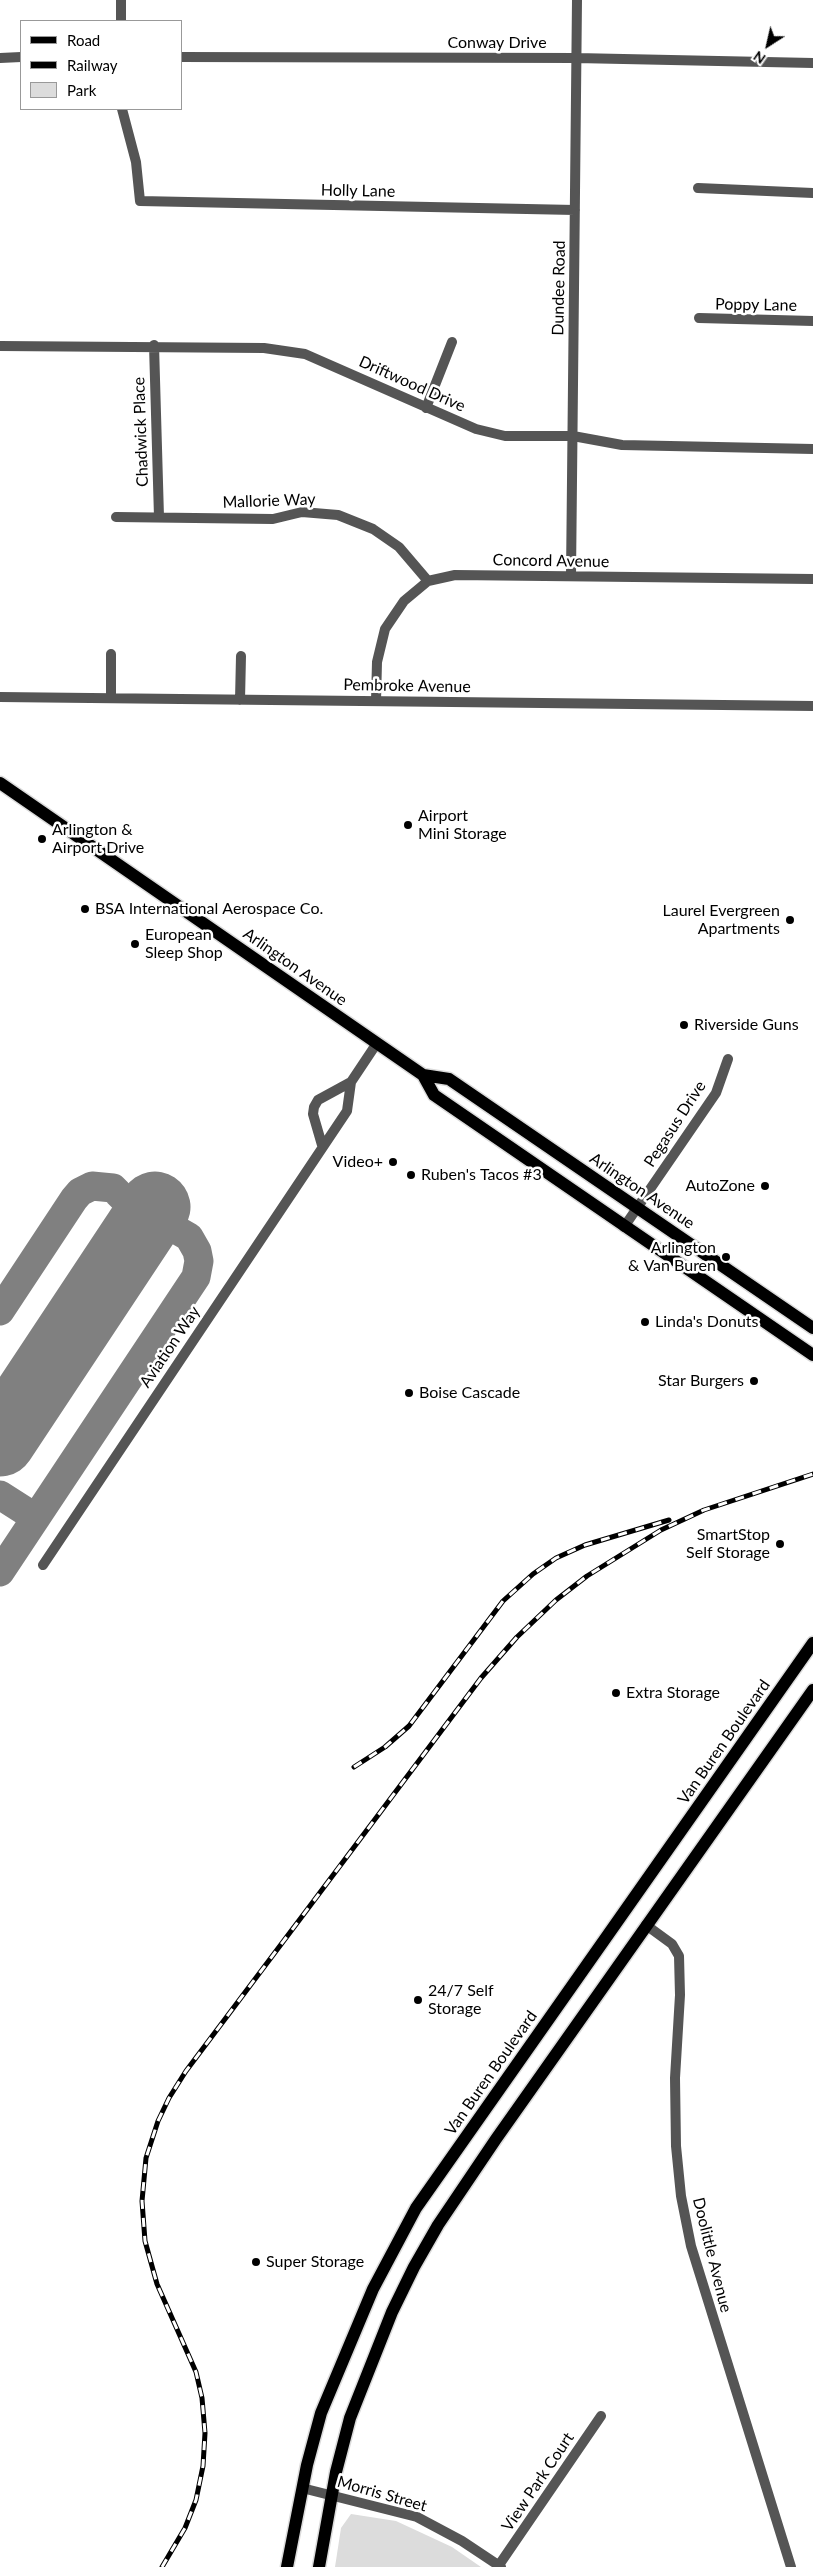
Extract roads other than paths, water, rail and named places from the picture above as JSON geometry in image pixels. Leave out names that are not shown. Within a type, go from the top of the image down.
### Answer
[{"type":"main road","name":"Arlington Avenue","points":[[0,783],[423,1075],[449,1079],[813,1328]]},
{"type":"main road","name":"Arlington Avenue","points":[[423,1075],[434,1095],[813,1355]]},
{"type":"main road","name":"Van Buren Boulevard","points":[[287,2567],[302,2488],[321,2413],[373,2289],[416,2208],[813,1643]]},
{"type":"main road","points":[[319,2567],[346,2432],[358,2396],[392,2312],[414,2267],[438,2225],[496,2139],[813,1690]]},
{"type":"street","points":[[121,0],[121,20]]},
{"type":"street","name":"Dundee Road","points":[[571,576],[577,0]]},
{"type":"street","name":"Conway Drive","points":[[182,57],[576,58],[813,63]]},
{"type":"street","points":[[0,58],[20,58]]},
{"type":"street","name":"Holly Lane","points":[[122,110],[136,162],[140,201],[575,210]]},
{"type":"street","points":[[698,188],[813,194]]},
{"type":"street","name":"Poppy Lane","points":[[699,318],[813,321]]},
{"type":"street","points":[[426,408],[452,342]]},
{"type":"street","name":"Driftwood Drive","points":[[0,346],[154,345],[264,348],[305,354],[476,429],[505,436],[573,436],[622,445],[813,449]]},
{"type":"street","name":"Chadwick Place","points":[[154,345],[159,517]]},
{"type":"street","name":"Mallorie Way","points":[[116,517],[274,518],[302,512],[338,515],[373,529],[399,547],[428,582]]},
{"type":"street","name":"Concord Avenue","points":[[376,701],[377,662],[385,629],[404,601],[428,582],[455,575],[813,579]]},
{"type":"street","points":[[111,654],[111,698]]},
{"type":"street","points":[[240,700],[241,656]]},
{"type":"street","name":"Pembroke Avenue","points":[[0,697],[813,706]]},
{"type":"street","name":"Aviation Way","points":[[43,1565],[322,1144],[347,1111],[351,1082],[377,1043]]},
{"type":"street","name":"Pegasus Drive","points":[[624,1227],[716,1093],[728,1059]]},
{"type":"street","name":"Aviation Way","points":[[322,1144],[313,1114],[314,1107],[318,1100],[351,1082]]},
{"type":"street","name":"Doolittle Avenue","points":[[646,1924],[672,1944],[679,1956],[680,1995],[675,2078],[676,2146],[691,2246],[791,2567]]},
{"type":"street","name":"View Park Court","points":[[500,2566],[601,2416]]},
{"type":"street","name":"Morris Street","points":[[302,2488],[394,2510],[428,2522],[500,2566]]},
{"type":"railway","points":[[162,2567],[185,2528],[196,2500],[203,2466],[205,2433],[202,2398],[196,2372],[157,2284],[145,2241],[142,2201],[146,2158],[158,2121],[169,2098],[186,2071],[481,1678],[517,1637],[556,1600],[587,1576],[661,1530],[704,1510],[813,1474]]},
{"type":"railway","points":[[354,1767],[385,1747],[409,1726],[503,1601],[533,1574],[556,1558],[585,1545],[669,1520]]},
{"type":"place","name":"Airport Mini Storage","points":[[408,825]]},
{"type":"place","name":"Arlington & Airport Drive","points":[[42,839]]},
{"type":"place","name":"BSA International Aerospace Co.","points":[[85,909]]},
{"type":"place","name":"Laurel Evergreen Apartments","points":[[790,920]]},
{"type":"place","name":"European Sleep Shop","points":[[135,944]]},
{"type":"place","name":"Riverside Guns","points":[[684,1025]]},
{"type":"place","name":"Video+","points":[[393,1162]]},
{"type":"place","name":"Ruben's Tacos #3","points":[[411,1175]]},
{"type":"place","name":"AutoZone","points":[[765,1186]]},
{"type":"place","name":"Arlington & Van Buren","points":[[726,1257]]},
{"type":"place","name":"Linda's Donuts","points":[[645,1322]]},
{"type":"place","name":"Star Burgers","points":[[754,1381]]},
{"type":"place","name":"Boise Cascade","points":[[409,1393]]},
{"type":"place","name":"SmartStop Self Storage","points":[[780,1544]]},
{"type":"place","name":"Extra Storage","points":[[616,1693]]},
{"type":"place","name":"24/7 Self Storage","points":[[418,2000]]},
{"type":"place","name":"Super Storage","points":[[256,2262]]}]
